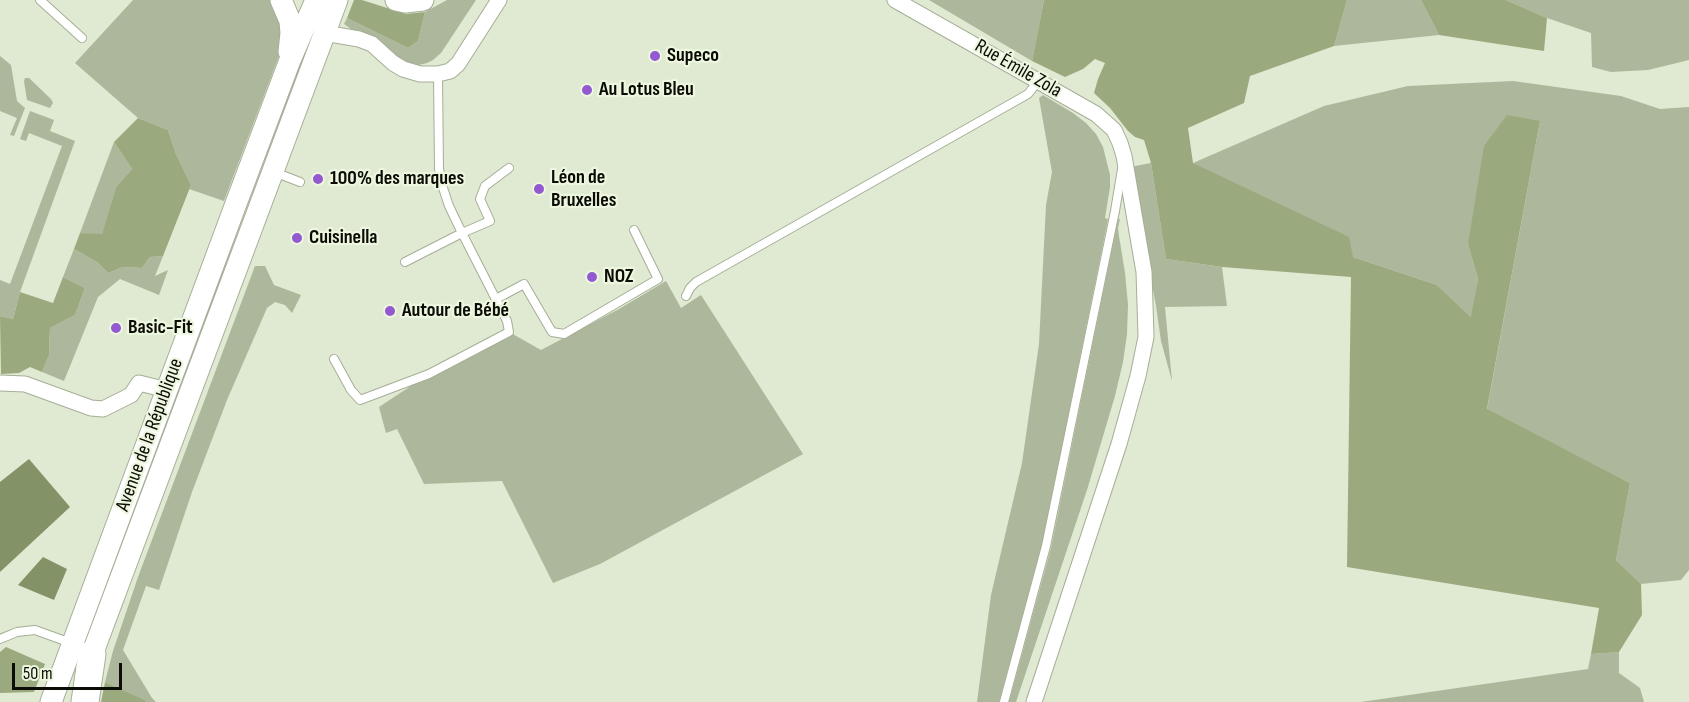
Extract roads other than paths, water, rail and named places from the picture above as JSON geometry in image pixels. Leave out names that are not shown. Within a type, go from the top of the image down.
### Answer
[{"type":"highway","points":[[82,649],[85,702]]},
{"type":"main road","points":[[281,0],[290,21],[290,60]]},
{"type":"main road","name":"Avenue de la République","points":[[74,702],[82,649],[166,390],[290,60],[316,0]]},
{"type":"main road","name":"Avenue de la République","points":[[51,702],[82,649],[273,172],[337,0]]},
{"type":"main road","points":[[396,0],[405,2],[423,0]]},
{"type":"street","points":[[324,33],[372,44],[403,69],[420,74],[438,75],[450,71],[458,64],[499,0]]},
{"type":"street","name":"Rue Émile Zola","points":[[895,0],[1096,114],[1114,130],[1124,156],[1144,272],[1146,337],[1119,444],[1034,702]]},
{"type":"street","points":[[0,383],[25,384],[91,408],[103,409],[131,395],[140,382],[166,390]]},
{"type":"lane","points":[[40,0],[82,38]]},
{"type":"lane","points":[[334,359],[351,390],[360,400],[429,374],[509,332],[507,321],[449,206],[442,185],[439,169],[438,75]]},
{"type":"lane","points":[[686,296],[696,282],[1028,94],[1039,80]]},
{"type":"lane","points":[[1004,702],[1046,546],[1115,211],[1124,156]]},
{"type":"lane","points":[[405,262],[490,221],[480,199],[485,186],[509,168]]},
{"type":"lane","points":[[273,172],[300,182]]},
{"type":"lane","points":[[496,299],[524,284],[552,332],[564,334],[658,279],[634,230]]},
{"type":"lane","points":[[0,639],[17,632],[35,630],[82,649]]},
{"type":"place","name":"Supeco","points":[[655,56]]},
{"type":"place","name":"Au Lotus Bleu","points":[[587,90]]},
{"type":"place","name":"100% des marques","points":[[318,179]]},
{"type":"place","name":"Léon de Bruxelles","points":[[539,189]]},
{"type":"place","name":"Cuisinella","points":[[297,238]]},
{"type":"place","name":"NOZ","points":[[592,277]]},
{"type":"place","name":"Autour de Bébé","points":[[390,311]]},
{"type":"place","name":"Basic-Fit","points":[[116,328]]}]
